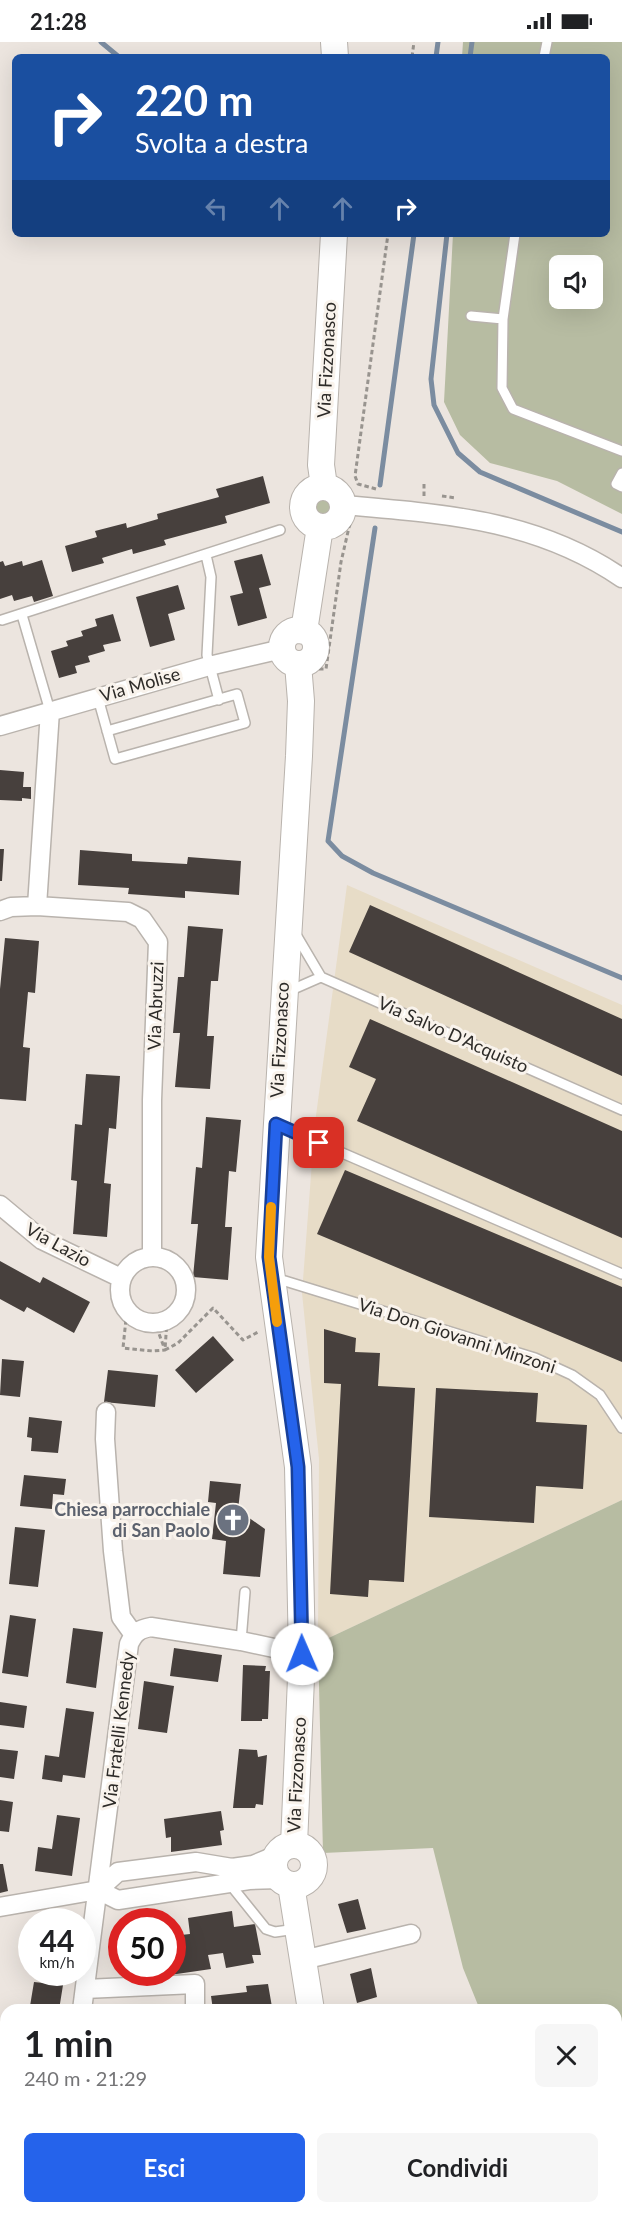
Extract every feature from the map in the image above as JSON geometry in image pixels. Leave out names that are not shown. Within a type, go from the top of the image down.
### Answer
[{"type":"main road","name":"Via Fizzonasco","points":[[324,486],[321,465],[334,237]]},
{"type":"main road","points":[[324,486],[339,494],[353,511],[337,522],[320,527],[308,521],[304,515],[303,502],[311,490],[324,486]]},
{"type":"main road","points":[[290,657],[309,662],[316,653],[316,642],[304,631],[320,527]]},
{"type":"main road","name":"Via Fizzonasco","points":[[290,657],[301,701],[270,1211],[271,1280],[298,1467],[302,1654],[285,1866],[299,1928],[310,2004]]},
{"type":"street","points":[[353,511],[476,518],[509,526],[582,553],[622,578]]},
{"type":"street","name":"Via Molise","points":[[0,726],[209,666],[290,657]]},
{"type":"street","points":[[0,911],[11,907],[37,906],[50,711]]},
{"type":"street","name":"Via Abruzzi","points":[[37,906],[128,912],[142,919],[158,942],[152,1100],[152,1256]]},
{"type":"street","name":"Via Lazio","points":[[0,1205],[42,1240],[121,1278]]},
{"type":"street","points":[[152,1256],[165,1258],[176,1265],[184,1275],[187,1288],[185,1301],[178,1312],[161,1322],[141,1321],[130,1314],[122,1304],[119,1291],[121,1278],[134,1263],[152,1256]]},
{"type":"street","points":[[106,1412],[105,1439],[114,1562],[121,1617],[134,1635]]},
{"type":"street","name":"Via Fratelli Kennedy","points":[[83,2004],[129,1644],[134,1635],[140,1629],[151,1627],[241,1641],[302,1654]]},
{"type":"street","points":[[0,1907],[98,1890],[118,1872],[196,1862],[232,1868],[253,1865],[285,1866]]},
{"type":"street","points":[[98,1890],[118,1900],[229,1883],[285,1866]]},
{"type":"street","points":[[303,1960],[411,1934]]},
{"type":"street","points":[[85,1989],[195,1984],[195,2004]]},
{"type":"lane","points":[[515,237],[503,319],[501,388],[513,409],[622,451]]},
{"type":"lane","points":[[471,316],[503,319]]},
{"type":"lane","points":[[622,473],[616,483],[622,487]]},
{"type":"lane","points":[[2,620],[280,530]]},
{"type":"lane","points":[[206,555],[212,577],[207,643],[209,666],[219,700]]},
{"type":"lane","points":[[22,615],[50,711]]},
{"type":"lane","points":[[98,698],[107,731],[115,759],[245,723],[237,694],[107,731]]},
{"type":"lane","points":[[283,993],[321,977],[287,920]]},
{"type":"lane","name":"Via Salvo D'Acquisto","points":[[321,977],[622,1110]]},
{"type":"lane","points":[[276,1124],[622,1274]]},
{"type":"lane","name":"Via Don Giovanni Minzoni","points":[[271,1280],[285,1281],[534,1358],[572,1375],[600,1395],[622,1428]]},
{"type":"lane","points":[[241,1641],[245,1592]]},
{"type":"lane","points":[[229,1883],[266,1929],[275,1932],[299,1928]]},
{"type":"path","points":[[364,487],[358,484],[355,476],[388,237]]},
{"type":"path","points":[[326,669],[344,546],[353,511]]},
{"type":"path","points":[[130,1314],[126,1319],[123,1348],[165,1350],[178,1344],[213,1308],[243,1340],[265,1331]]},
{"type":"path","points":[[161,1322],[165,1350]]},
{"type":"path","points":[[161,1322],[165,1350]]},
{"type":"shaded area","points":[[347,885],[622,1005],[622,1500],[318,1643],[319,1459],[302,1293],[315,1123]]},
{"type":"green space","points":[[463,42],[622,42],[622,514],[557,481],[490,463],[460,435],[444,402],[453,237],[610,237],[610,54],[462,54]]},
{"type":"green space","points":[[323,495],[331,498],[334,506],[331,514],[323,517],[315,514],[312,506],[315,498]]},
{"type":"green space","points":[[622,1500],[622,2004],[478,2004],[463,1968],[433,1848],[323,1853],[318,1643]]},
{"type":"building","points":[[263,476],[270,503],[225,516],[227,523],[164,540],[166,545],[133,554],[132,549],[102,558],[104,563],[72,572],[65,546],[97,537],[95,531],[126,523],[127,528],[158,519],[157,514],[219,497],[216,489]]},
{"type":"building","points":[[262,554],[271,585],[259,588],[267,618],[238,626],[230,596],[243,593],[234,561]]},
{"type":"building","points":[[42,560],[53,596],[34,602],[32,596],[14,601],[12,595],[0,599],[0,562],[3,561],[5,566],[22,561],[23,566]]},
{"type":"building","points":[[178,585],[185,609],[168,614],[175,640],[150,647],[136,597]]},
{"type":"building","points":[[113,614],[121,641],[103,645],[105,651],[88,656],[90,662],[75,666],[77,673],[59,678],[51,651],[68,646],[66,641],[83,636],[81,631],[97,626],[95,619]]},
{"type":"building","points":[[0,770],[24,772],[23,787],[31,787],[31,799],[0,800]]},
{"type":"building","points":[[0,849],[4,849],[2,881],[0,881]]},
{"type":"building","points":[[80,850],[132,854],[132,861],[187,864],[188,857],[241,861],[239,895],[185,891],[185,898],[128,894],[129,888],[78,885]]},
{"type":"building","points":[[370,905],[622,1019],[622,1076],[349,952]]},
{"type":"building","points":[[188,926],[223,929],[218,981],[211,981],[207,1036],[214,1036],[210,1089],[175,1087],[180,1033],[173,1033],[178,977],[184,977]]},
{"type":"building","points":[[5,938],[39,941],[35,993],[28,992],[23,1047],[30,1048],[26,1101],[0,1099],[0,989]]},
{"type":"building","points":[[370,1019],[622,1131],[622,1238],[357,1121],[376,1079],[349,1067]]},
{"type":"building","points":[[86,1074],[120,1076],[116,1129],[109,1128],[104,1183],[111,1184],[107,1237],[73,1234],[77,1181],[71,1180],[75,1124],[82,1125]]},
{"type":"building","points":[[206,1117],[241,1120],[236,1172],[229,1171],[225,1227],[232,1227],[228,1280],[193,1277],[198,1224],[191,1224],[196,1167],[202,1168]]},
{"type":"building","points":[[345,1170],[622,1287],[622,1362],[317,1234]]},
{"type":"building","points":[[0,1261],[40,1283],[43,1277],[90,1302],[74,1333],[27,1307],[24,1312],[0,1299]]},
{"type":"building","points":[[324,1329],[356,1338],[355,1352],[380,1353],[378,1386],[415,1388],[404,1582],[369,1580],[368,1597],[330,1594],[341,1384],[324,1383]]},
{"type":"building","points":[[213,1336],[234,1360],[196,1393],[175,1370]]},
{"type":"building","points":[[2,1359],[24,1361],[20,1397],[0,1395]]},
{"type":"building","points":[[108,1370],[158,1375],[155,1407],[104,1402]]},
{"type":"building","points":[[436,1388],[538,1393],[536,1422],[587,1425],[583,1489],[536,1486],[534,1523],[429,1517]]},
{"type":"building","points":[[29,1417],[62,1421],[58,1453],[31,1451],[32,1438],[27,1437]]},
{"type":"building","points":[[24,1475],[66,1479],[64,1495],[53,1494],[52,1509],[20,1506]]},
{"type":"building","name":"Chiesa parrocchiale di San Paolo","points":[[210,1481],[241,1484],[238,1510],[265,1529],[260,1577],[223,1574],[226,1541],[212,1539],[216,1503],[208,1502]]},
{"type":"building","points":[[15,1527],[45,1530],[38,1587],[9,1584]]},
{"type":"building","points":[[10,1615],[36,1619],[28,1677],[2,1673]]},
{"type":"building","points":[[73,1628],[103,1632],[96,1688],[66,1683]]},
{"type":"building","points":[[174,1648],[222,1655],[218,1682],[170,1676]]},
{"type":"building","points":[[243,1665],[266,1666],[265,1671],[270,1671],[268,1719],[241,1721]]},
{"type":"building","points":[[144,1681],[174,1686],[167,1733],[138,1729]]},
{"type":"building","points":[[0,1702],[27,1706],[24,1728],[0,1725]]},
{"type":"building","points":[[66,1708],[94,1712],[85,1778],[63,1775],[62,1782],[42,1779],[45,1755],[59,1757]]},
{"type":"building","points":[[0,1749],[18,1751],[14,1779],[0,1777]]},
{"type":"building","points":[[239,1749],[257,1750],[258,1757],[267,1755],[263,1805],[256,1804],[255,1808],[233,1808]]},
{"type":"building","points":[[0,1800],[13,1802],[9,1832],[0,1831]]},
{"type":"building","points":[[221,1811],[224,1830],[220,1831],[222,1845],[171,1852],[171,1837],[166,1838],[164,1819]]},
{"type":"building","points":[[57,1815],[80,1818],[72,1876],[35,1871],[38,1847],[52,1849]]},
{"type":"building","points":[[0,1864],[3,1864],[8,1891],[0,1893]]},
{"type":"building","points":[[358,1899],[366,1929],[347,1933],[338,1904]]},
{"type":"building","points":[[232,1911],[234,1927],[255,1924],[261,1955],[252,1955],[254,1963],[226,1968],[223,1953],[208,1955],[211,1969],[186,1973],[186,1934],[190,1934],[188,1918]]},
{"type":"building","points":[[371,1968],[377,1997],[357,2003],[350,1974]]},
{"type":"building","points":[[268,1984],[271,2004],[212,2004],[211,1996],[247,1992],[246,1986]]},
{"type":"building","points":[[33,1986],[63,1986],[60,2004],[30,2004]]},
{"type":"waterway","points":[[101,42],[115,54]]},
{"type":"waterway","points":[[436,54],[438,42]]},
{"type":"waterway","points":[[470,54],[472,42]]},
{"type":"waterway","points":[[380,485],[414,237]]},
{"type":"waterway","points":[[447,237],[431,379],[434,405],[458,453],[480,472],[622,532]]},
{"type":"waterway","points":[[375,528],[328,841],[342,856],[373,873],[622,978]]},
{"type":"slow traffic","points":[[271,1207],[269,1257],[277,1322]]},
{"type":"place","name":"Chiesa parrocchiale di San Paolo","points":[[233,1520]]},
{"type":"route","points":[[302,1654],[298,1467],[269,1257],[276,1124],[319,1143]]}]
